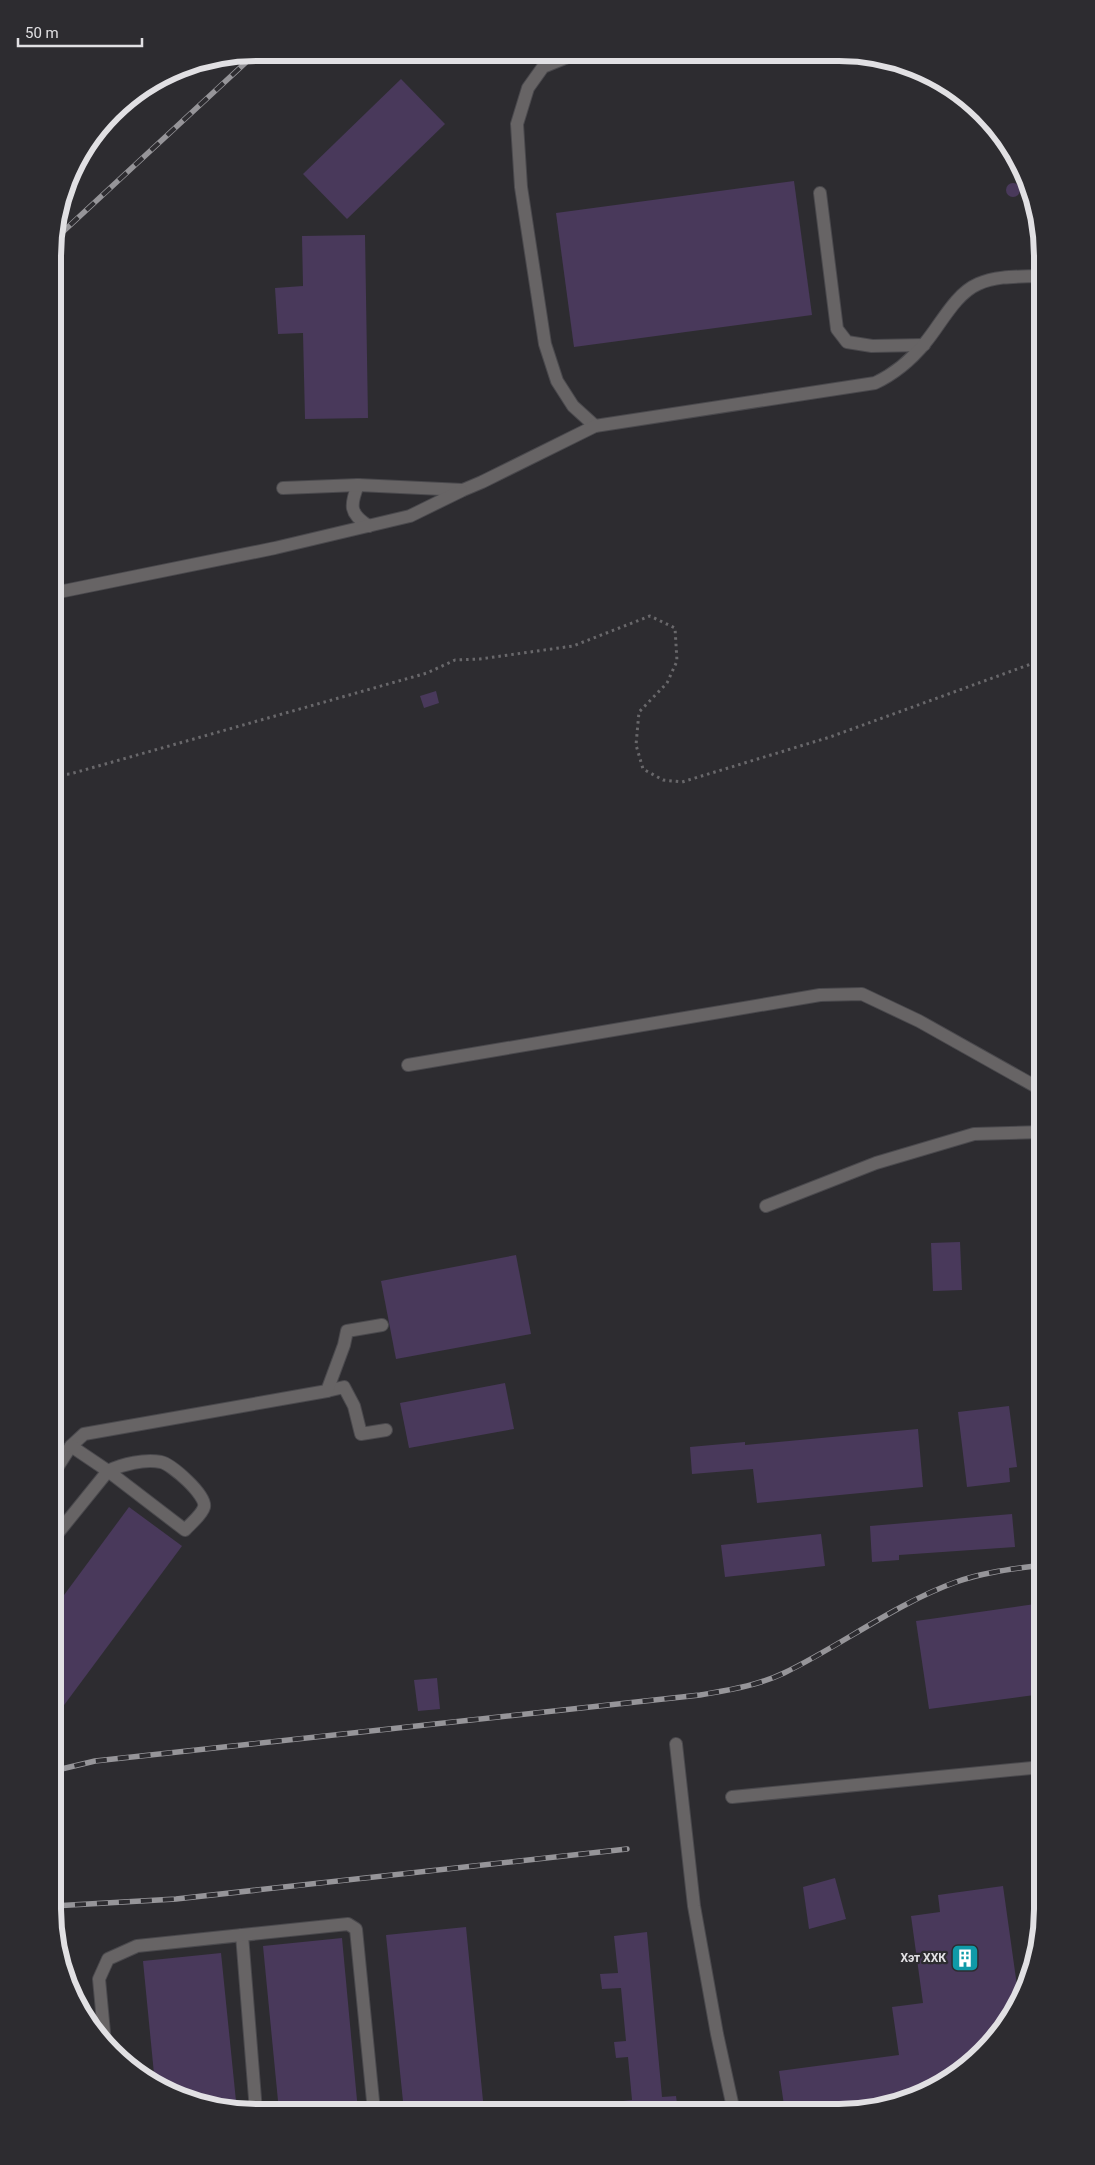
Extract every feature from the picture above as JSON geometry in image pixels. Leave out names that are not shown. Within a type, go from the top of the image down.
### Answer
[{"type":"lane","points":[[558,61],[543,67],[528,88],[517,124],[521,187],[545,344],[557,381],[562,390],[573,406],[595,426]]},
{"type":"lane","points":[[820,193],[837,329],[847,342],[872,346],[924,345]]},
{"type":"lane","points":[[61,592],[275,548],[410,516],[595,426],[874,383],[893,374],[924,345],[960,297],[978,284],[1001,278],[1034,276]]},
{"type":"lane","points":[[283,488],[358,485],[463,490]]},
{"type":"lane","points":[[358,485],[353,498],[354,514],[358,520],[369,526]]},
{"type":"lane","points":[[408,1065],[820,995],[862,994],[919,1020],[1034,1085]]},
{"type":"lane","points":[[766,1206],[876,1163],[974,1134],[1034,1132]]},
{"type":"lane","points":[[327,1391],[344,1345],[347,1331],[382,1326]]},
{"type":"lane","points":[[61,1462],[71,1446],[84,1434],[344,1388],[354,1406],[361,1434],[386,1430]]},
{"type":"lane","points":[[61,1529],[108,1471],[143,1462],[164,1463],[198,1490],[205,1501],[204,1509],[185,1530],[108,1471],[71,1446]]},
{"type":"lane","points":[[676,1744],[694,1906],[717,2034],[732,2104]]},
{"type":"lane","points":[[732,1797],[1034,1767]]},
{"type":"lane","points":[[104,2031],[99,1979],[108,1959],[137,1946],[348,1924],[356,1929],[373,2104]]},
{"type":"lane","points":[[242,1935],[255,2104]]},
{"type":"path","points":[[61,774],[428,673],[454,660],[573,646],[650,616],[675,628],[677,661],[666,682],[639,712],[636,744],[643,769],[663,780],[682,782],[830,736],[1034,663]]},
{"type":"building","points":[[401,79],[445,124],[347,219],[303,174]]},
{"type":"building","points":[[794,181],[812,315],[574,347],[556,213]]},
{"type":"building","points":[[1013,183],[1018,185],[1020,190],[1018,195],[1013,197],[1008,195],[1006,190],[1008,185]]},
{"type":"building","points":[[365,235],[368,418],[305,419],[303,333],[278,334],[275,288],[303,286],[302,236]]},
{"type":"building","points":[[436,691],[439,703],[424,708],[420,696]]},
{"type":"building","points":[[960,1242],[962,1290],[933,1291],[931,1243]]},
{"type":"building","points":[[516,1255],[531,1334],[396,1359],[381,1281]]},
{"type":"building","points":[[505,1383],[514,1429],[409,1448],[400,1403]]},
{"type":"building","points":[[1009,1406],[1017,1467],[1009,1468],[1010,1482],[967,1487],[958,1412]]},
{"type":"building","points":[[918,1429],[923,1487],[757,1503],[753,1469],[692,1474],[690,1447],[745,1442],[745,1445]]},
{"type":"building","points":[[129,1507],[182,1546],[61,1709],[61,1599]]},
{"type":"building","points":[[1012,1514],[1015,1547],[899,1555],[899,1560],[872,1562],[870,1526]]},
{"type":"building","points":[[821,1534],[825,1566],[725,1577],[721,1545]]},
{"type":"building","points":[[1034,1604],[1034,1695],[929,1709],[916,1621]]},
{"type":"building","points":[[437,1678],[440,1709],[418,1711],[414,1680]]},
{"type":"building","points":[[835,1878],[846,1919],[809,1929],[803,1887]]},
{"type":"building","name":"Хэт ХХК","points":[[1003,1886],[1017,1988],[994,2028],[958,2064],[914,2089],[890,2097],[865,2102],[784,2104],[779,2071],[899,2055],[892,2007],[923,2003],[911,1916],[940,1912],[938,1895]]},
{"type":"building","points":[[466,1927],[483,2104],[403,2104],[386,1935]]},
{"type":"building","points":[[647,1932],[662,2097],[676,2096],[677,2104],[605,2104],[632,2100],[628,2057],[616,2058],[614,2042],[626,2041],[621,1988],[602,1989],[600,1974],[618,1973],[614,1936]]},
{"type":"building","points":[[342,1938],[357,2104],[278,2104],[263,1946]]},
{"type":"building","points":[[221,1953],[236,2102],[205,2097],[181,2089],[154,2075],[143,1961]]},
{"type":"railway","points":[[63,232],[247,62]]},
{"type":"railway","points":[[61,1769],[95,1761],[700,1695],[732,1689],[784,1673],[933,1591],[988,1573],[1034,1566]]},
{"type":"railway","points":[[61,1906],[176,1899],[627,1849]]},
{"type":"place","name":"Хэт ХХК","points":[[965,1958]]}]
